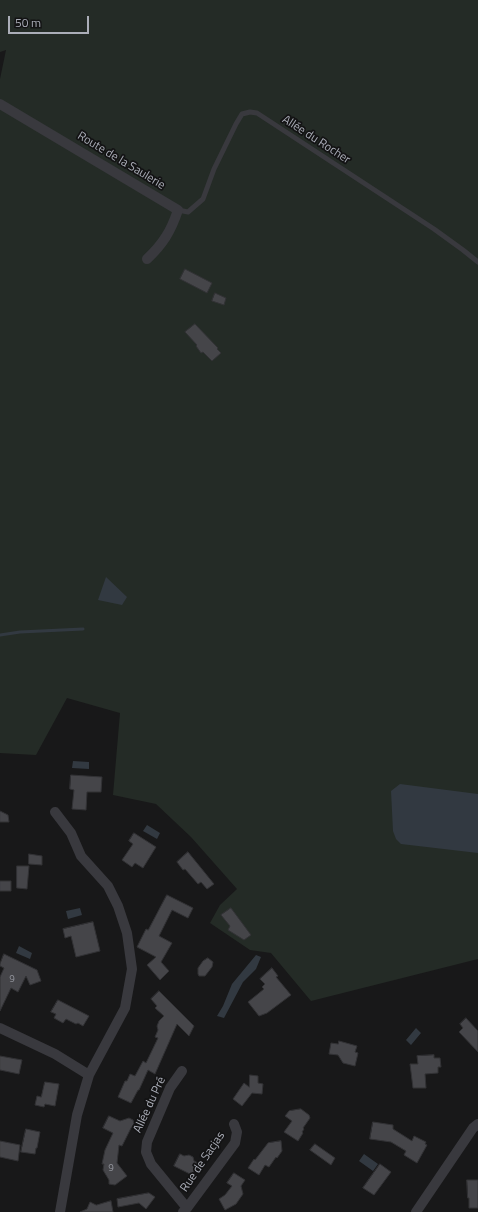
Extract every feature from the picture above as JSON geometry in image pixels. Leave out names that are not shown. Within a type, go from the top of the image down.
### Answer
[{"type":"street","name":"Route de la Saulerie","points":[[0,104],[178,210]]},
{"type":"street","points":[[147,259],[158,248],[172,228],[178,210]]},
{"type":"street","points":[[55,812],[71,833],[81,856],[108,886],[118,906],[127,933],[132,969],[125,1008],[89,1075],[77,1115],[60,1212]]},
{"type":"street","points":[[0,1028],[55,1054],[89,1075]]},
{"type":"street","name":"Allée du Pré","points":[[182,1071],[170,1088],[147,1142],[146,1152],[150,1164],[185,1210]]},
{"type":"street","name":"Rue de Sacjas","points":[[185,1210],[235,1143],[238,1132],[234,1124]]},
{"type":"street","points":[[416,1212],[473,1128],[478,1124]]},
{"type":"lane","name":"Allée du Rocher","points":[[178,210],[188,212],[203,199],[214,170],[242,114],[250,112],[257,113],[434,229],[478,262]]},
{"type":"shaded area","points":[[0,0],[478,0],[478,959],[311,1001],[271,953],[250,950],[210,923],[220,905],[237,889],[191,837],[156,804],[113,795],[120,713],[67,698],[36,755],[0,753],[0,79],[6,50],[0,52]]},
{"type":"shaded area","points":[[106,577],[127,597],[122,605],[98,600]]},
{"type":"shaded area","points":[[73,761],[89,762],[89,769],[72,768]]},
{"type":"shaded area","points":[[400,784],[478,794],[478,853],[401,844],[396,839],[393,831],[391,791]]},
{"type":"shaded area","points":[[147,825],[160,833],[157,839],[143,831]]},
{"type":"shaded area","points":[[80,908],[82,915],[68,919],[66,911]]},
{"type":"shaded area","points":[[19,946],[32,953],[30,959],[16,953]]},
{"type":"shaded area","points":[[256,955],[261,957],[256,969],[243,982],[224,1018],[217,1016],[232,984]]},
{"type":"shaded area","points":[[416,1028],[421,1033],[411,1045],[406,1040]]},
{"type":"shaded area","points":[[364,1154],[378,1164],[373,1171],[359,1161]]},
{"type":"building","points":[[185,269],[212,283],[207,293],[180,279]]},
{"type":"building","points":[[215,293],[226,298],[224,305],[212,301]]},
{"type":"building","points":[[195,324],[221,353],[212,361],[203,352],[201,353],[196,346],[197,345],[185,332]]},
{"type":"building","points":[[71,775],[102,777],[101,792],[87,792],[86,810],[72,809],[74,790],[70,789]]},
{"type":"building","points":[[0,811],[8,815],[9,822],[0,822]]},
{"type":"building","points":[[134,833],[156,847],[143,868],[135,863],[132,867],[122,860],[133,844],[129,841]]},
{"type":"building","points":[[188,852],[214,884],[207,889],[201,882],[198,884],[177,862]]},
{"type":"building","points":[[29,854],[42,856],[42,865],[29,864]]},
{"type":"building","points":[[17,866],[29,866],[27,889],[17,888]]},
{"type":"building","points":[[0,881],[11,881],[11,891],[0,891]]},
{"type":"building","points":[[167,895],[193,908],[188,918],[172,910],[159,936],[172,943],[161,962],[169,971],[160,980],[147,965],[156,957],[137,947]]},
{"type":"building","points":[[231,908],[251,935],[244,940],[228,930],[230,926],[221,915]]},
{"type":"building","points":[[93,922],[100,951],[76,957],[71,936],[65,938],[63,929]]},
{"type":"building","points":[[4,954],[37,970],[41,981],[30,985],[26,976],[18,992],[11,988],[0,1011],[0,977],[4,968],[0,966],[0,964]]},
{"type":"building","points":[[208,958],[213,962],[212,967],[205,976],[199,976],[198,968],[203,961]]},
{"type":"building","points":[[272,968],[278,976],[276,977],[291,995],[267,1013],[259,1016],[248,1002],[264,989],[262,987],[265,984],[260,979]]},
{"type":"building","points":[[159,991],[194,1026],[189,1036],[177,1024],[155,1074],[148,1070],[131,1103],[118,1097],[130,1074],[135,1076],[143,1061],[146,1063],[158,1038],[155,1037],[158,1030],[157,1026],[159,1021],[164,1016],[155,1008],[157,1006],[151,999]]},
{"type":"building","points":[[58,1000],[89,1016],[83,1026],[66,1019],[63,1023],[54,1018],[56,1014],[51,1012]]},
{"type":"building","points":[[466,1018],[478,1031],[478,1052],[459,1032],[463,1028],[460,1024]]},
{"type":"building","points":[[339,1041],[357,1046],[355,1052],[358,1053],[355,1066],[343,1063],[338,1055],[329,1054],[331,1043],[338,1044]]},
{"type":"building","points":[[434,1055],[434,1058],[440,1058],[441,1067],[438,1067],[438,1073],[425,1074],[426,1088],[413,1088],[410,1064],[418,1064],[417,1056]]},
{"type":"building","points":[[0,1056],[22,1060],[19,1074],[0,1070]]},
{"type":"building","points":[[250,1075],[258,1076],[258,1083],[263,1084],[262,1094],[252,1093],[242,1106],[233,1099],[244,1083],[249,1087]]},
{"type":"building","points":[[45,1082],[59,1084],[55,1106],[45,1104],[44,1107],[35,1105],[37,1096],[41,1097]]},
{"type":"building","points":[[301,1109],[309,1115],[310,1118],[303,1128],[303,1133],[298,1141],[284,1132],[292,1121],[285,1116],[289,1111]]},
{"type":"building","points":[[109,1116],[120,1121],[129,1118],[133,1120],[134,1124],[122,1146],[119,1145],[117,1163],[127,1176],[115,1185],[109,1184],[109,1180],[103,1170],[104,1164],[102,1164],[105,1150],[113,1133],[103,1128]]},
{"type":"building","points":[[373,1122],[393,1125],[393,1129],[412,1141],[414,1136],[426,1142],[425,1144],[427,1145],[417,1163],[404,1155],[406,1151],[391,1142],[370,1139]]},
{"type":"building","points":[[26,1129],[40,1132],[35,1154],[21,1152]]},
{"type":"building","points":[[0,1141],[20,1145],[18,1161],[0,1157]]},
{"type":"building","points":[[281,1141],[282,1151],[269,1167],[265,1165],[259,1175],[248,1168],[268,1143]]},
{"type":"building","points":[[315,1144],[335,1158],[331,1165],[310,1150]]},
{"type":"building","points":[[180,1154],[193,1157],[194,1161],[198,1163],[192,1175],[174,1166]]},
{"type":"building","points":[[380,1164],[391,1172],[374,1195],[363,1188]]},
{"type":"building","points":[[234,1173],[245,1180],[241,1186],[243,1194],[236,1204],[225,1210],[219,1199],[225,1195],[232,1186],[227,1183]]},
{"type":"building","points":[[467,1180],[478,1180],[478,1208],[469,1208]]},
{"type":"building","points":[[149,1193],[155,1197],[146,1209],[139,1203],[118,1207],[117,1199]]},
{"type":"building","points":[[111,1201],[113,1212],[80,1212],[87,1209],[90,1202],[96,1205]]},
{"type":"waterway","points":[[0,635],[20,632],[83,629]]}]
